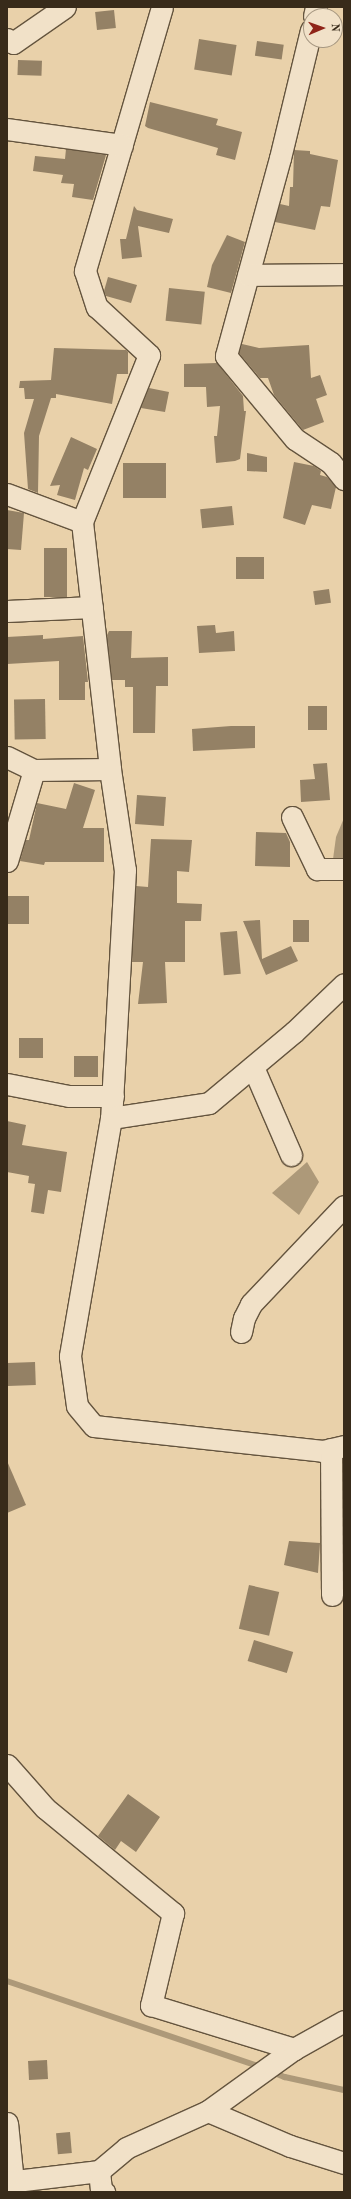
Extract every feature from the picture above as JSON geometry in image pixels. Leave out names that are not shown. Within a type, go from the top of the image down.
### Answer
[{"type":"street","points":[[7,39],[13,43],[65,7]]},
{"type":"street","points":[[162,7],[85,271],[97,307],[149,355],[82,522],[110,769],[126,870],[111,1118],[70,1356],[77,1406],[94,1426],[323,1451],[337,1448],[332,1595]]},
{"type":"street","points":[[307,48],[280,158],[226,356],[295,439],[331,463],[344,479]]},
{"type":"street","points":[[7,129],[122,145]]},
{"type":"street","points":[[248,275],[344,274]]},
{"type":"street","points":[[7,494],[82,522]]},
{"type":"street","points":[[7,611],[92,607]]},
{"type":"street","points":[[7,758],[34,770],[110,769]]},
{"type":"street","points":[[7,861],[34,770]]},
{"type":"street","points":[[292,817],[318,869],[344,869]]},
{"type":"street","points":[[111,1118],[205,1105],[253,1067],[344,984]]},
{"type":"street","points":[[253,1067],[291,1155]]},
{"type":"street","points":[[7,1084],[69,1096],[113,1096]]},
{"type":"street","points":[[245,1318],[344,1206]]},
{"type":"street","points":[[7,1764],[46,1808],[173,1913],[151,2005],[290,2052]]},
{"type":"street","points":[[7,2123],[10,2182],[101,2186],[126,2148],[208,2111],[229,2098],[290,2052],[344,2021]]},
{"type":"street","points":[[208,2111],[290,2146],[344,2163]]},
{"type":"shaded area","points":[[344,818],[344,870],[331,874],[336,837]]},
{"type":"shaded area","points":[[307,1162],[319,1182],[299,1215],[272,1193]]},
{"type":"building","points":[[114,10],[116,28],[97,30],[95,12]]},
{"type":"building","points":[[199,39],[237,45],[232,76],[194,70]]},
{"type":"building","points":[[257,41],[284,45],[282,60],[255,56]]},
{"type":"building","points":[[18,60],[42,61],[41,76],[17,75]]},
{"type":"building","points":[[150,102],[218,119],[216,125],[242,132],[235,160],[216,155],[218,148],[145,126]]},
{"type":"building","points":[[66,149],[106,155],[93,200],[72,197],[74,184],[61,183],[63,175],[33,171],[35,156],[65,159]]},
{"type":"building","points":[[294,150],[310,151],[310,154],[338,160],[330,207],[321,206],[315,230],[275,222],[280,204],[289,206],[290,187],[293,187]]},
{"type":"building","points":[[134,206],[137,210],[173,219],[169,233],[138,226],[142,257],[122,259],[120,239],[126,239]]},
{"type":"building","points":[[227,235],[245,242],[231,293],[207,287],[212,265]]},
{"type":"building","points":[[108,277],[137,285],[131,303],[106,296],[104,291]]},
{"type":"building","points":[[169,288],[205,292],[201,325],[166,321]]},
{"type":"building","points":[[242,344],[259,348],[309,345],[311,378],[320,375],[327,395],[316,399],[324,422],[303,430],[274,395],[268,378],[260,378],[239,353]]},
{"type":"building","points":[[54,348],[126,350],[128,352],[128,374],[117,374],[112,404],[56,394],[56,398],[51,398],[39,436],[38,493],[28,489],[24,433],[34,399],[25,399],[24,388],[19,388],[20,381],[51,380]]},
{"type":"building","points":[[217,363],[243,396],[244,411],[246,411],[240,459],[216,463],[214,436],[217,436],[220,406],[207,407],[206,387],[184,387],[184,364]]},
{"type":"building","points":[[149,388],[169,392],[165,412],[141,408]]},
{"type":"building","points":[[71,437],[97,449],[88,470],[84,468],[75,500],[57,495],[60,485],[50,486]]},
{"type":"building","points":[[247,453],[267,457],[267,472],[247,471]]},
{"type":"building","points":[[294,462],[314,466],[321,471],[320,475],[327,477],[336,487],[331,509],[312,505],[305,525],[283,518]]},
{"type":"building","points":[[123,463],[166,463],[166,498],[123,498]]},
{"type":"building","points":[[232,506],[234,525],[202,528],[200,509]]},
{"type":"building","points":[[7,510],[24,513],[21,550],[7,549]]},
{"type":"building","points":[[44,548],[67,548],[67,597],[44,597]]},
{"type":"building","points":[[236,557],[264,557],[264,579],[236,579]]},
{"type":"building","points":[[329,589],[331,603],[315,605],[313,591]]},
{"type":"building","points":[[215,625],[216,633],[234,631],[235,651],[199,653],[197,626]]},
{"type":"building","points":[[109,631],[132,631],[131,658],[168,657],[168,686],[156,686],[155,733],[133,733],[133,687],[125,687],[125,680],[112,680],[107,635]]},
{"type":"building","points":[[43,635],[43,639],[83,636],[88,682],[85,682],[85,700],[59,700],[59,661],[7,664],[7,637]]},
{"type":"building","points":[[45,699],[46,739],[15,740],[14,700]]},
{"type":"building","points":[[308,706],[327,706],[327,730],[308,730]]},
{"type":"building","points":[[255,726],[255,748],[193,751],[192,729]]},
{"type":"building","points":[[327,763],[330,800],[301,802],[300,780],[315,779],[313,764]]},
{"type":"building","points":[[74,783],[95,790],[83,828],[104,828],[104,862],[45,862],[44,865],[20,861],[26,840],[29,840],[37,803],[66,809]]},
{"type":"building","points":[[137,795],[166,797],[164,826],[135,824]]},
{"type":"building","points":[[256,832],[286,833],[290,842],[290,867],[255,866]]},
{"type":"building","points":[[151,839],[192,840],[189,872],[177,871],[177,903],[202,904],[201,921],[185,921],[185,962],[165,962],[167,1003],[138,1004],[143,962],[132,962],[136,886],[148,887]]},
{"type":"building","points":[[8,896],[29,896],[29,924],[8,924]]},
{"type":"building","points":[[260,920],[262,959],[291,946],[298,961],[266,975],[243,921]]},
{"type":"building","points":[[293,920],[309,920],[309,942],[293,942]]},
{"type":"building","points":[[237,931],[241,974],[224,975],[220,932]]},
{"type":"building","points":[[19,1038],[43,1038],[43,1058],[19,1058]]},
{"type":"building","points":[[74,1056],[98,1056],[98,1077],[74,1077]]},
{"type":"building","points":[[7,1121],[26,1125],[22,1145],[67,1152],[61,1192],[48,1190],[44,1214],[31,1212],[35,1184],[28,1183],[29,1176],[7,1172]]},
{"type":"building","points":[[35,1362],[36,1385],[8,1386],[7,1363]]},
{"type":"building","points":[[7,1461],[26,1505],[7,1513]]},
{"type":"building","points":[[289,1541],[320,1543],[318,1573],[284,1565]]},
{"type":"building","points":[[249,1585],[279,1592],[269,1636],[239,1629]]},
{"type":"building","points":[[254,1640],[293,1652],[287,1673],[248,1661]]},
{"type":"building","points":[[128,1794],[160,1817],[136,1852],[121,1841],[115,1850],[98,1836]]},
{"type":"building","points":[[47,2060],[48,2079],[29,2080],[28,2061]]},
{"type":"building","points":[[70,2132],[72,2153],[58,2154],[56,2133]]},
{"type":"waterway","points":[[7,1981],[261,2067]]},
{"type":"waterway","points":[[270,2071],[285,2077],[344,2090]]}]
